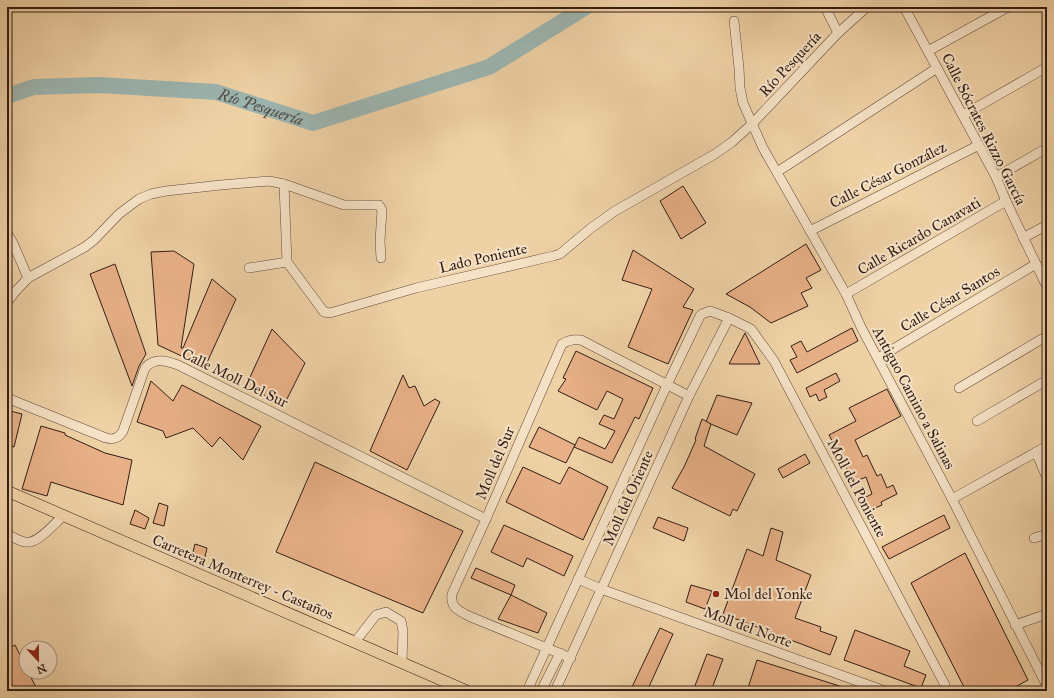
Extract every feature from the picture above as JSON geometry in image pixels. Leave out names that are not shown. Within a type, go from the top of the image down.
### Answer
[{"type":"main road","name":"Carretera Monterrey - Castaños","points":[[7,491],[467,691]]},
{"type":"street","points":[[825,7],[838,33]]},
{"type":"street","name":"Río Pesquería","points":[[752,124],[838,33],[867,7]]},
{"type":"street","name":"Calle Sócrates Rizzo García","points":[[904,7],[996,177],[1047,288]]},
{"type":"street","points":[[928,51],[1008,7]]},
{"type":"street","name":"Antiguo Camino a Salinas","points":[[734,21],[742,103],[777,172],[846,294],[1047,685]]},
{"type":"street","points":[[963,115],[1047,67]]},
{"type":"street","points":[[777,172],[937,68]]},
{"type":"street","name":"Lado Poniente","points":[[287,262],[320,309],[327,313],[416,288],[554,256],[560,254],[614,211],[715,154],[732,142],[752,124]]},
{"type":"street","name":"Calle César González","points":[[810,231],[979,145]]},
{"type":"street","points":[[996,177],[1047,148]]},
{"type":"street","points":[[7,302],[28,278],[85,247],[94,240],[124,209],[139,199],[166,191],[221,184],[270,181],[284,184],[344,205],[379,205],[382,210],[380,241],[381,258]]},
{"type":"street","points":[[249,268],[287,262],[284,184]]},
{"type":"street","name":"Calle Ricardo Canavati","points":[[846,294],[1006,201]]},
{"type":"street","points":[[1023,238],[1047,225]]},
{"type":"street","points":[[7,233],[28,278]]},
{"type":"street","name":"Calle César Santos","points":[[878,358],[1036,264]]},
{"type":"street","name":"Moll del Poniente","points":[[527,691],[667,385],[702,314],[710,311],[730,318],[751,329],[774,361],[945,688]]},
{"type":"street","name":"Moll del Oriente","points":[[555,691],[689,396],[730,318]]},
{"type":"street","points":[[959,388],[1047,336]]},
{"type":"street","name":"Moll del Sur","points":[[571,658],[560,652],[471,617],[456,609],[452,604],[452,594],[562,344],[575,339],[581,340],[689,396]]},
{"type":"street","name":"Calle Moll Del Sur","points":[[7,398],[106,438],[115,439],[121,435],[123,431],[145,368],[152,362],[163,360],[185,368],[486,519]]},
{"type":"street","points":[[977,421],[1047,380]]},
{"type":"street","points":[[952,499],[1047,446]]},
{"type":"street","points":[[1036,452],[1047,478]]},
{"type":"street","points":[[7,534],[24,542],[33,542],[63,516]]},
{"type":"street","points":[[1034,538],[1047,534]]},
{"type":"street","name":"Moll del Norte","points":[[578,579],[885,691]]},
{"type":"street","points":[[355,642],[376,615],[386,612],[401,621],[403,631],[402,662]]},
{"type":"street","points":[[1015,625],[1047,614]]},
{"type":"street","points":[[541,691],[560,652]]},
{"type":"building","points":[[683,186],[706,223],[681,239],[660,201]]},
{"type":"building","points":[[806,244],[821,270],[806,278],[812,288],[801,293],[808,306],[771,323],[750,307],[726,294]]},
{"type":"building","points":[[633,250],[694,289],[683,307],[693,310],[668,364],[628,347],[652,289],[622,280]]},
{"type":"building","points":[[174,251],[194,264],[181,348],[183,348],[212,279],[236,299],[205,367],[158,345],[151,252]]},
{"type":"building","points":[[115,264],[146,354],[139,366],[132,386],[90,274]]},
{"type":"building","points":[[852,328],[858,341],[797,373],[790,360],[797,357],[791,346],[801,341],[807,352]]},
{"type":"building","points":[[272,329],[305,363],[284,405],[246,386]]},
{"type":"building","points":[[745,333],[760,364],[729,364]]},
{"type":"building","points":[[576,351],[653,388],[639,419],[635,417],[612,463],[574,447],[579,437],[605,449],[615,431],[599,424],[604,415],[614,419],[623,399],[607,391],[597,410],[558,391],[566,379],[563,378]]},
{"type":"building","points":[[836,373],[840,381],[824,390],[827,397],[819,401],[816,394],[810,397],[806,388]]},
{"type":"building","points":[[403,375],[409,388],[415,386],[424,406],[435,399],[440,402],[407,470],[370,451]]},
{"type":"building","points":[[151,381],[173,401],[182,385],[261,426],[243,460],[220,437],[212,447],[193,428],[166,438],[163,431],[137,422]]},
{"type":"building","points":[[887,389],[901,416],[855,440],[863,457],[867,455],[877,476],[881,474],[887,488],[893,485],[897,494],[881,502],[882,505],[868,511],[862,499],[872,494],[866,477],[854,482],[829,435],[856,421],[849,408]]},
{"type":"building","points":[[717,395],[752,403],[737,435],[706,422]]},
{"type":"building","points":[[10,411],[22,414],[14,447],[7,445],[7,422]]},
{"type":"building","points":[[702,419],[711,424],[704,446],[755,474],[737,511],[733,509],[730,516],[672,488],[684,467],[696,440],[695,439]]},
{"type":"building","points":[[41,426],[65,433],[65,435],[105,453],[132,460],[123,505],[51,482],[47,496],[22,489]]},
{"type":"building","points":[[539,427],[575,445],[566,463],[529,447]]},
{"type":"building","points":[[805,454],[810,463],[783,478],[778,469]]},
{"type":"building","points":[[315,462],[463,531],[423,613],[276,552]]},
{"type":"building","points":[[523,467],[560,484],[569,467],[608,487],[583,540],[506,502]]},
{"type":"building","points":[[159,503],[168,506],[164,526],[153,523]]},
{"type":"building","points":[[135,510],[149,518],[145,529],[130,524]]},
{"type":"building","points":[[944,515],[950,528],[889,559],[882,547]]},
{"type":"building","points":[[658,517],[688,528],[684,541],[653,528]]},
{"type":"building","points":[[504,525],[573,556],[564,576],[527,558],[523,567],[491,552]]},
{"type":"building","points":[[771,528],[783,532],[776,560],[811,575],[795,618],[821,627],[820,631],[837,637],[830,655],[723,614],[747,549],[763,556]]},
{"type":"building","points":[[195,544],[207,548],[204,561],[192,556]]},
{"type":"building","points":[[965,553],[1028,680],[1008,691],[966,691],[911,583]]},
{"type":"building","points":[[476,568],[515,585],[511,595],[471,578]]},
{"type":"building","points":[[691,585],[712,591],[705,609],[686,602]]},
{"type":"building","points":[[511,595],[547,613],[538,633],[498,619]]},
{"type":"building","points":[[660,628],[673,634],[647,691],[642,691],[632,687]]},
{"type":"building","points":[[855,630],[910,651],[904,666],[926,675],[921,688],[844,660]]},
{"type":"building","points":[[15,645],[18,651],[18,680],[32,680],[37,689],[33,691],[7,691],[7,649]]},
{"type":"building","points":[[707,654],[723,659],[711,691],[693,691]]},
{"type":"building","points":[[757,660],[849,689],[848,691],[747,691]]},
{"type":"waterway","name":"Río Pesquería","points":[[7,96],[34,87],[99,85],[216,92],[313,123],[489,67],[586,7]]},
{"type":"place","name":"Mol del Yonke","points":[[716,594]]}]
